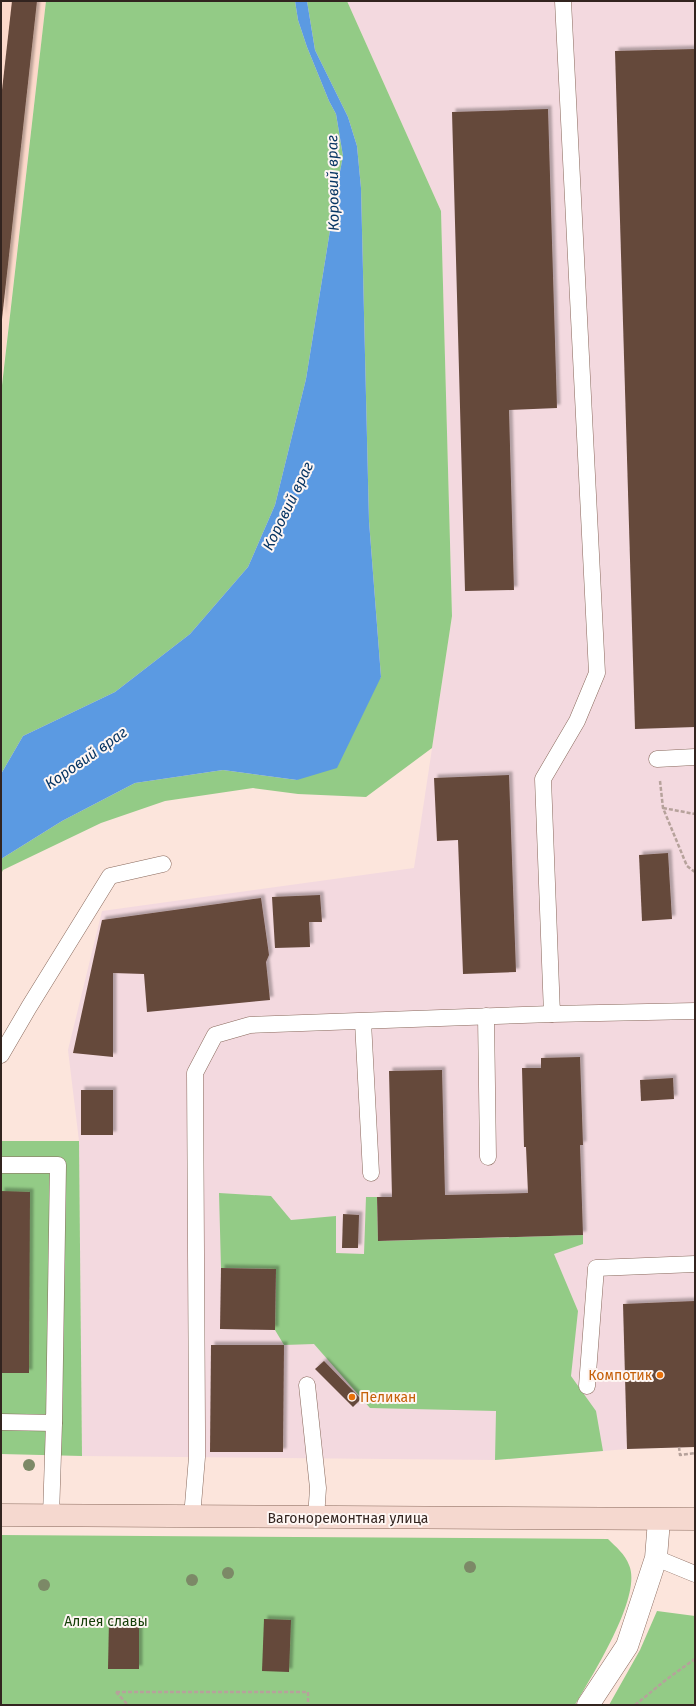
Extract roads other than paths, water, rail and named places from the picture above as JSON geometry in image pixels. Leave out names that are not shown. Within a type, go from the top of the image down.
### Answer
[{"type":"street","name":"Вагоноремонтная улица","points":[[1,1516],[695,1520]]},
{"type":"street","points":[[588,1705],[627,1646],[656,1558],[659,1520]]},
{"type":"lane","points":[[552,1014],[543,779],[577,721],[597,673],[563,1]]},
{"type":"lane","points":[[657,759],[695,757]]},
{"type":"lane","points":[[1,1055],[110,876],[163,864]]},
{"type":"lane","points":[[192,1517],[197,1457],[195,1073],[215,1035],[250,1025],[363,1022],[486,1016],[695,1011]]},
{"type":"lane","points":[[486,1016],[488,1157]]},
{"type":"lane","points":[[363,1022],[370,1173]]},
{"type":"lane","points":[[1,1165],[58,1165],[51,1516]]},
{"type":"lane","points":[[587,1386],[596,1268],[695,1264]]},
{"type":"lane","points":[[307,1385],[318,1488],[316,1518]]},
{"type":"lane","points":[[1,1422],[54,1423]]},
{"type":"lane","points":[[656,1558],[695,1574]]},
{"type":"water","name":"Коровий враг","points":[[295,1],[307,1],[315,50],[348,117],[357,146],[361,188],[369,521],[381,677],[337,768],[297,780],[223,770],[135,783],[62,821],[1,859],[1,774],[23,736],[115,692],[190,634],[248,567],[275,505],[306,379],[343,156],[336,114],[329,101],[307,47],[298,20]]},
{"type":"place","name":"Компотик","points":[[660,1375]]},
{"type":"place","name":"Пеликан","points":[[352,1397]]},
{"type":"park label","name":"Аллея славы","points":[[106,1621]]}]
